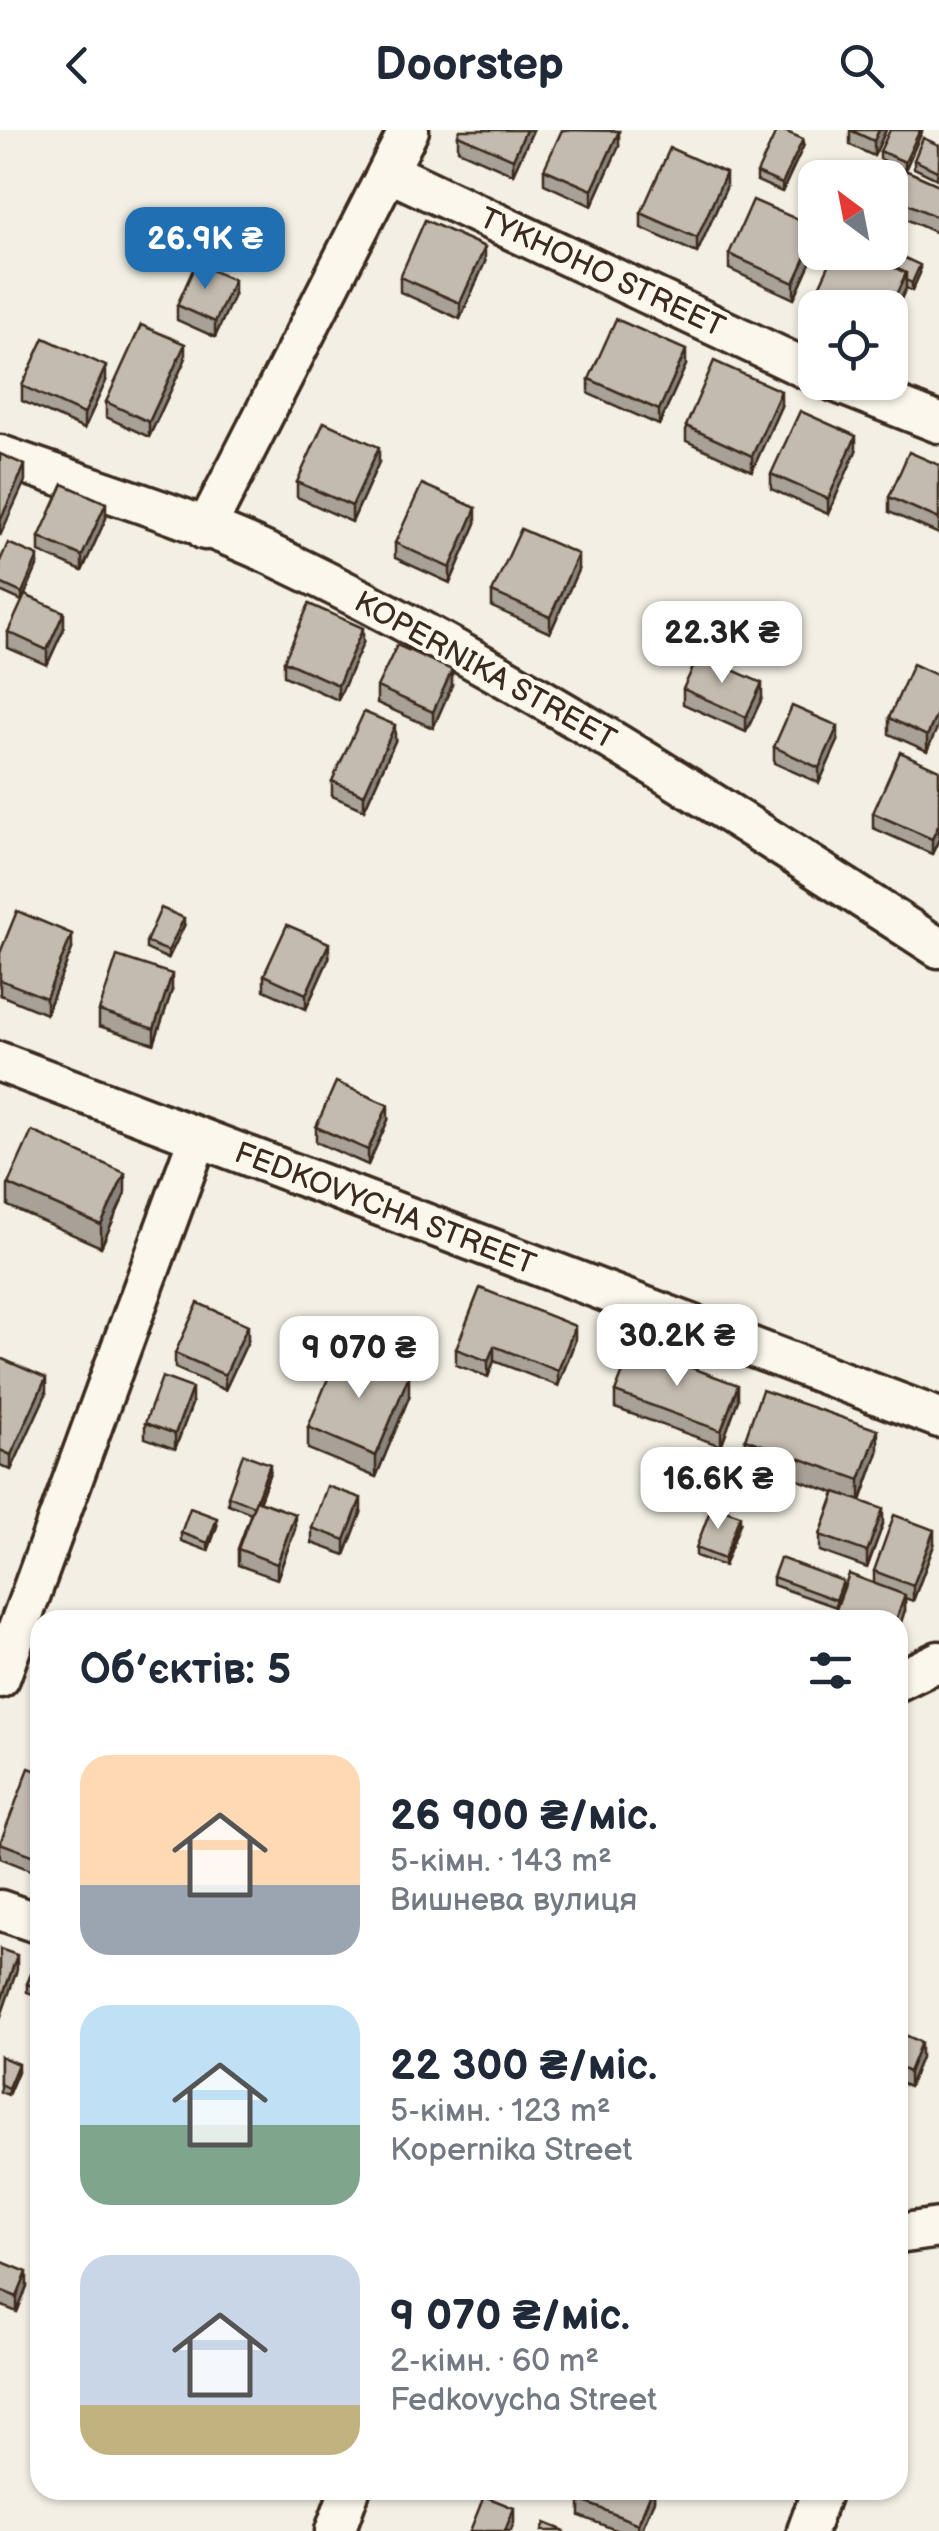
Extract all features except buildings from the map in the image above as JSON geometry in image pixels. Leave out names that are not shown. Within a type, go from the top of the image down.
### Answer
[{"type":"street","points":[[205,530],[409,130]]},
{"type":"street","name":"TYKHOHO STREET","points":[[389,172],[798,365]]},
{"type":"street","points":[[881,400],[939,423]]},
{"type":"street","name":"KOPERNIKA STREET","points":[[0,454],[276,556],[500,675],[681,781],[939,948]]},
{"type":"street","name":"FEDKOVYCHA STREET","points":[[0,1062],[939,1418]]},
{"type":"street","points":[[0,1678],[198,1138]]},
{"type":"street","points":[[908,1676],[939,1662]]},
{"type":"street","points":[[0,1910],[30,1920]]},
{"type":"street","points":[[908,2233],[939,2228]]},
{"type":"street","points":[[335,2531],[346,2500]]},
{"type":"street","points":[[808,2531],[819,2500]]}]
